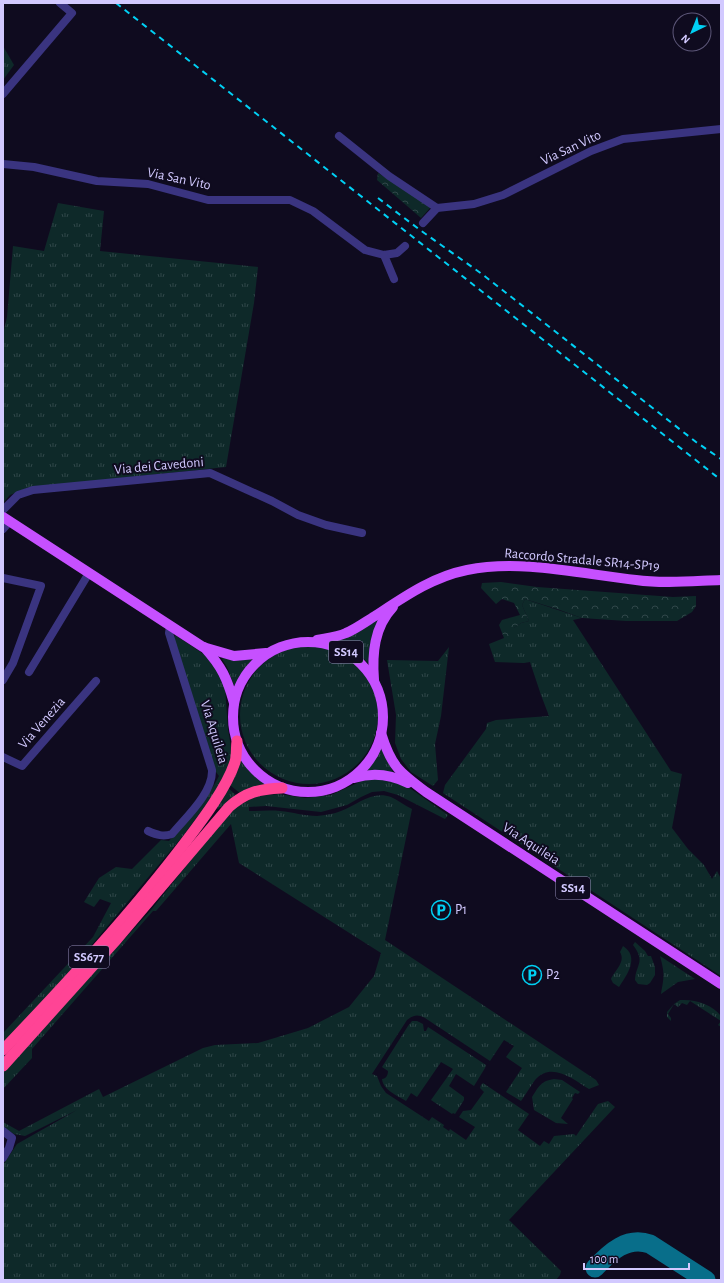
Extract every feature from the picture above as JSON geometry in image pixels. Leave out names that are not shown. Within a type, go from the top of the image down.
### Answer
[{"type":"highway","name":"SS677","points":[[3,1050],[86,960],[180,849],[210,808],[229,776],[235,761],[237,741]]},
{"type":"highway","name":"SS677","points":[[3,1066],[117,939],[228,807],[240,797],[253,792],[268,788],[282,788]]},
{"type":"main road","name":"Via Aquileia","points":[[5,522],[89,573],[203,647],[217,661],[225,677],[234,703]]},
{"type":"main road","name":"Raccordo Stradale SR14-SP19","points":[[309,641],[345,633],[354,629],[423,585],[455,573],[477,568],[503,565],[638,580],[680,582],[721,580]]},
{"type":"main road","name":"Raccordo Stradale SR14-SP19","points":[[374,680],[374,646],[378,631],[390,610],[400,600]]},
{"type":"main road","name":"SS14","points":[[309,641],[325,643],[339,648],[359,662],[374,680],[378,690],[382,706],[383,723],[382,734],[377,747],[368,762],[352,778],[340,785],[326,790],[311,792],[282,788],[257,772],[247,762],[237,741],[234,734],[232,717],[238,689],[245,675],[253,665],[268,652],[296,642],[309,641]]},
{"type":"main road","name":"Via Aquileia","points":[[203,647],[234,656],[268,652]]},
{"type":"main road","name":"Via Aquileia","points":[[382,734],[386,750],[392,762],[402,775],[721,984]]},
{"type":"main road","name":"Via Aquileia","points":[[352,778],[365,774],[379,774],[402,780],[426,792]]},
{"type":"street","points":[[3,94],[72,13],[60,3]]},
{"type":"street","name":"Via San Vito","points":[[437,208],[474,204],[503,195],[592,151],[623,140],[721,129]]},
{"type":"street","points":[[339,136],[389,176],[437,208],[423,223]]},
{"type":"street","name":"Via San Vito","points":[[3,164],[34,167],[97,181],[148,184],[208,200],[290,200],[313,211],[365,250],[384,255]]},
{"type":"street","points":[[394,279],[384,255],[397,253],[405,246]]},
{"type":"street","name":"Via dei Cavedoni","points":[[3,510],[18,495],[33,490],[210,473],[272,501],[298,515],[326,525],[362,533]]},
{"type":"street","points":[[29,672],[89,573]]},
{"type":"street","points":[[3,578],[41,586],[13,662],[3,680]]},
{"type":"street","name":"Via Aquileia","points":[[148,831],[159,835],[167,836],[172,834],[206,793],[212,778],[212,770],[169,634],[170,626]]},
{"type":"street","name":"Via Venezia","points":[[3,756],[22,766],[96,682]]},
{"type":"street","points":[[3,1131],[12,1138],[9,1148],[3,1158]]},
{"type":"green space","points":[[3,46],[14,65],[3,80]]},
{"type":"green space","points":[[378,173],[429,205],[430,208],[421,218],[377,180]]},
{"type":"green space","points":[[58,203],[104,211],[100,251],[258,267],[254,303],[226,467],[27,488],[10,495],[3,503],[3,334],[7,317],[13,246],[44,251]]},
{"type":"green space","points":[[501,582],[537,587],[673,597],[696,596],[696,606],[692,612],[677,621],[626,621],[582,618],[525,599],[522,605],[529,621],[521,623],[514,628],[514,638],[504,638],[499,625],[502,620],[520,615],[514,603],[502,599],[496,604],[481,588],[482,583]]},
{"type":"green space","points":[[525,599],[582,618],[573,620],[671,771],[682,774],[672,828],[688,849],[704,865],[712,879],[717,871],[721,879],[721,976],[443,793],[445,785],[486,729],[487,723],[496,720],[549,716],[530,662],[495,662],[489,644],[504,638],[514,638],[514,628],[521,623],[529,621],[522,605]]},
{"type":"green space","points":[[378,618],[369,664],[354,649],[339,641],[340,639]]},
{"type":"green space","points":[[175,635],[205,655],[214,663],[225,687],[228,730],[232,752],[230,764],[214,794],[182,837],[64,978],[3,1046],[3,1033],[93,937],[111,903],[100,899],[94,907],[84,902],[99,878],[116,867],[132,869],[161,840],[169,841],[203,802],[219,776],[216,772],[174,639]]},
{"type":"green space","points":[[309,646],[329,649],[341,654],[358,666],[370,683],[375,695],[378,715],[375,735],[370,747],[358,764],[341,776],[329,781],[309,784],[289,781],[277,776],[260,764],[248,747],[243,735],[240,715],[243,695],[248,683],[260,666],[277,654],[289,649]]},
{"type":"green space","points":[[449,647],[441,716],[435,744],[438,780],[433,786],[411,772],[401,759],[395,743],[396,715],[387,660],[438,661]]},
{"type":"green space","points":[[222,659],[251,659],[236,685],[234,685]]},
{"type":"green space","points":[[380,748],[382,749],[393,772],[367,772],[366,770],[376,757]]},
{"type":"green space","points":[[241,757],[253,771],[270,783],[241,794],[230,785],[237,773]]},
{"type":"green space","points":[[380,777],[396,781],[411,789],[448,815],[445,819],[398,795],[384,791],[372,792],[347,805],[321,812],[266,806],[249,807],[249,811],[276,811],[317,816],[338,812],[377,795],[391,797],[412,809],[385,940],[596,1080],[599,1085],[589,1089],[562,1074],[548,1072],[535,1080],[521,1101],[506,1092],[522,1068],[506,1057],[514,1046],[504,1040],[490,1061],[425,1018],[416,1016],[407,1020],[372,1074],[377,1076],[386,1093],[429,1121],[432,1117],[444,1125],[443,1127],[449,1131],[450,1129],[466,1140],[475,1127],[459,1117],[463,1111],[471,1110],[484,1092],[480,1088],[483,1083],[529,1114],[518,1130],[540,1146],[544,1141],[549,1144],[554,1136],[574,1134],[576,1136],[598,1104],[608,1101],[615,1107],[509,1220],[561,1271],[560,1275],[556,1280],[3,1280],[3,1165],[17,1144],[77,1110],[25,1136],[14,1134],[3,1127],[3,1122],[19,1131],[99,1089],[103,1097],[203,1048],[215,1045],[258,1043],[308,1028],[349,1007],[374,976],[381,953],[239,863],[231,824],[156,911],[153,911],[32,1049],[32,1058],[3,1089],[3,1072],[151,910],[224,817],[235,807],[257,796],[279,794],[305,798],[331,795],[364,780]]},
{"type":"green space","points":[[227,787],[237,796],[218,809],[216,808]]},
{"type":"green space","points":[[635,942],[645,951],[648,956],[651,956],[655,967],[655,975],[647,985],[638,984],[635,980],[640,959],[633,945]]},
{"type":"green space","points":[[623,946],[631,955],[631,961],[628,972],[619,987],[613,983],[611,979],[621,963],[622,956],[620,952]]},
{"type":"green space","points":[[660,956],[695,979],[678,982],[661,994],[664,975]]},
{"type":"green space","points":[[680,1000],[691,1000],[703,1003],[713,1008],[721,1016],[721,1021],[690,1001],[687,1005],[682,1003],[678,1007],[674,1004]]},
{"type":"green space","points":[[674,1004],[668,1014],[671,1021],[667,1017],[667,1012]]},
{"type":"green space","points":[[412,1021],[417,1021],[423,1024],[424,1031],[426,1031],[428,1027],[486,1065],[474,1086],[456,1074],[449,1086],[464,1097],[464,1100],[455,1114],[452,1114],[431,1100],[453,1069],[441,1062],[417,1097],[411,1093],[406,1101],[391,1092],[383,1083],[382,1079],[388,1074],[388,1071],[382,1067]]},
{"type":"green space","points":[[554,1079],[562,1080],[580,1092],[578,1094],[575,1093],[561,1118],[568,1124],[556,1123],[534,1110],[532,1097],[543,1083]]},
{"type":"taxiway","points":[[595,1268],[607,1256],[620,1247],[634,1242],[642,1242],[650,1244],[706,1280]]},
{"type":"railway","points":[[116,3],[721,480]]},
{"type":"railway","points":[[378,198],[482,274],[696,442],[721,459]]},
{"type":"place","name":"P1","points":[[441,910]]},
{"type":"place","name":"P2","points":[[532,975]]}]
